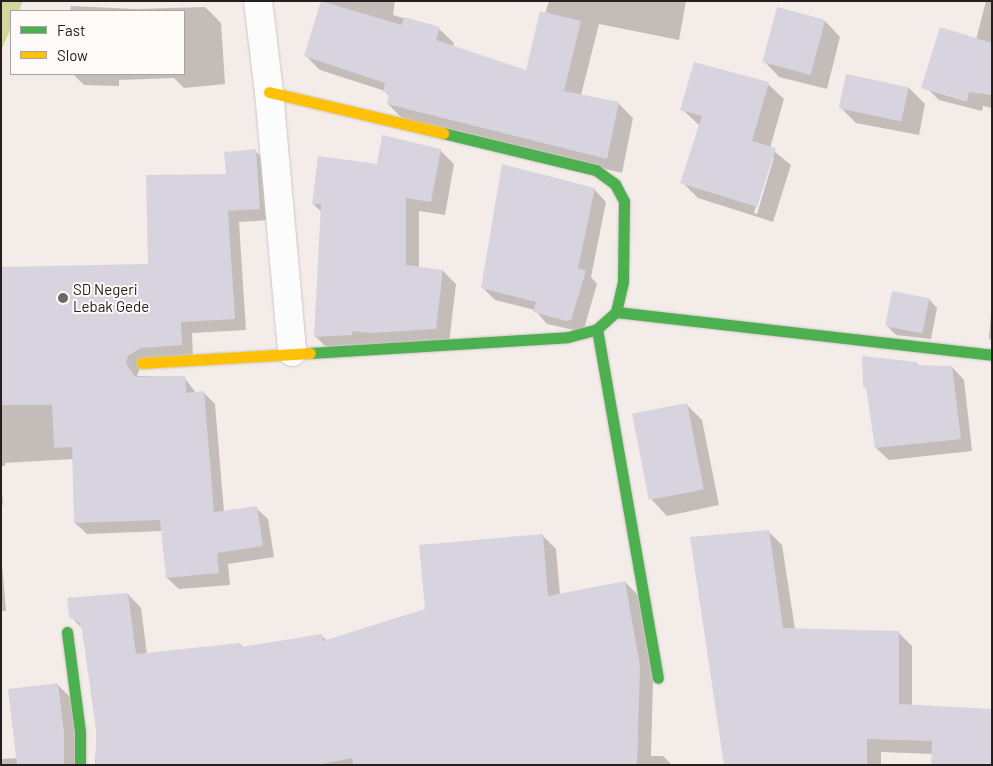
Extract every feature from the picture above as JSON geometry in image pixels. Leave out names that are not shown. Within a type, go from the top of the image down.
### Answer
[{"type":"street","points":[[258,1],[269,92],[292,352]]},
{"type":"street","points":[[142,363],[292,352],[568,337],[597,329],[616,312],[623,282],[624,201],[615,184],[596,170],[269,92]]},
{"type":"street","points":[[616,312],[992,355]]},
{"type":"street","points":[[597,329],[658,678]]},
{"type":"street","points":[[67,632],[80,732],[80,765]]},
{"type":"green space","points":[[1,1],[23,1],[19,10],[10,10],[10,30],[1,51]]},
{"type":"building","points":[[321,1],[402,25],[404,17],[440,27],[436,40],[526,70],[540,11],[581,21],[564,91],[619,102],[607,159],[387,104],[389,93],[383,92],[385,83],[304,56]]},
{"type":"building","points":[[777,7],[825,20],[811,75],[762,62]]},
{"type":"building","points":[[940,27],[992,43],[992,95],[969,92],[967,102],[921,88]]},
{"type":"building","points":[[694,62],[769,82],[752,141],[776,148],[757,207],[680,183],[702,116],[680,110]]},
{"type":"building","points":[[846,74],[909,87],[901,122],[839,108]]},
{"type":"building","points":[[382,135],[441,149],[431,202],[406,198],[406,265],[443,270],[436,329],[372,333],[352,331],[352,335],[314,337],[321,204],[312,204],[318,156],[377,164]]},
{"type":"building","points":[[256,149],[260,209],[228,211],[235,319],[181,322],[182,345],[141,348],[128,356],[126,363],[135,377],[185,376],[186,393],[204,391],[214,512],[257,506],[263,546],[217,553],[219,573],[166,578],[160,520],[74,523],[72,447],[54,448],[52,405],[1,405],[1,267],[148,264],[146,175],[226,174],[224,152]]},
{"type":"building","points":[[502,164],[595,188],[578,268],[586,271],[571,320],[566,321],[533,312],[536,302],[481,288]]},
{"type":"building","points":[[892,291],[929,298],[922,334],[885,326]]},
{"type":"building","points":[[862,356],[917,362],[917,365],[952,366],[961,439],[875,448],[866,387],[863,387]]},
{"type":"building","points":[[687,403],[704,489],[649,500],[632,414]]},
{"type":"building","points":[[769,530],[783,628],[899,631],[899,704],[992,709],[992,765],[931,765],[932,741],[867,739],[867,765],[724,765],[690,537]]},
{"type":"building","points":[[543,534],[548,596],[625,581],[640,666],[637,765],[353,765],[352,758],[317,765],[96,765],[96,730],[82,630],[79,622],[69,617],[67,598],[128,593],[136,654],[240,643],[241,647],[322,634],[323,641],[425,609],[419,545]]},
{"type":"building","points":[[58,683],[64,733],[64,765],[17,765],[8,689]]},
{"type":"traffic: fast","points":[[310,353],[568,337],[597,329],[616,312],[623,282],[624,201],[615,184],[596,170],[443,133]]},
{"type":"traffic: fast","points":[[616,312],[992,355]]},
{"type":"traffic: fast","points":[[597,329],[658,678]]},
{"type":"traffic: fast","points":[[67,632],[80,732],[80,765]]},
{"type":"traffic: slow","points":[[269,92],[443,133]]},
{"type":"traffic: slow","points":[[142,363],[310,353]]},
{"type":"place","name":"SD Negeri Lebak Gede","points":[[63,298]]}]
